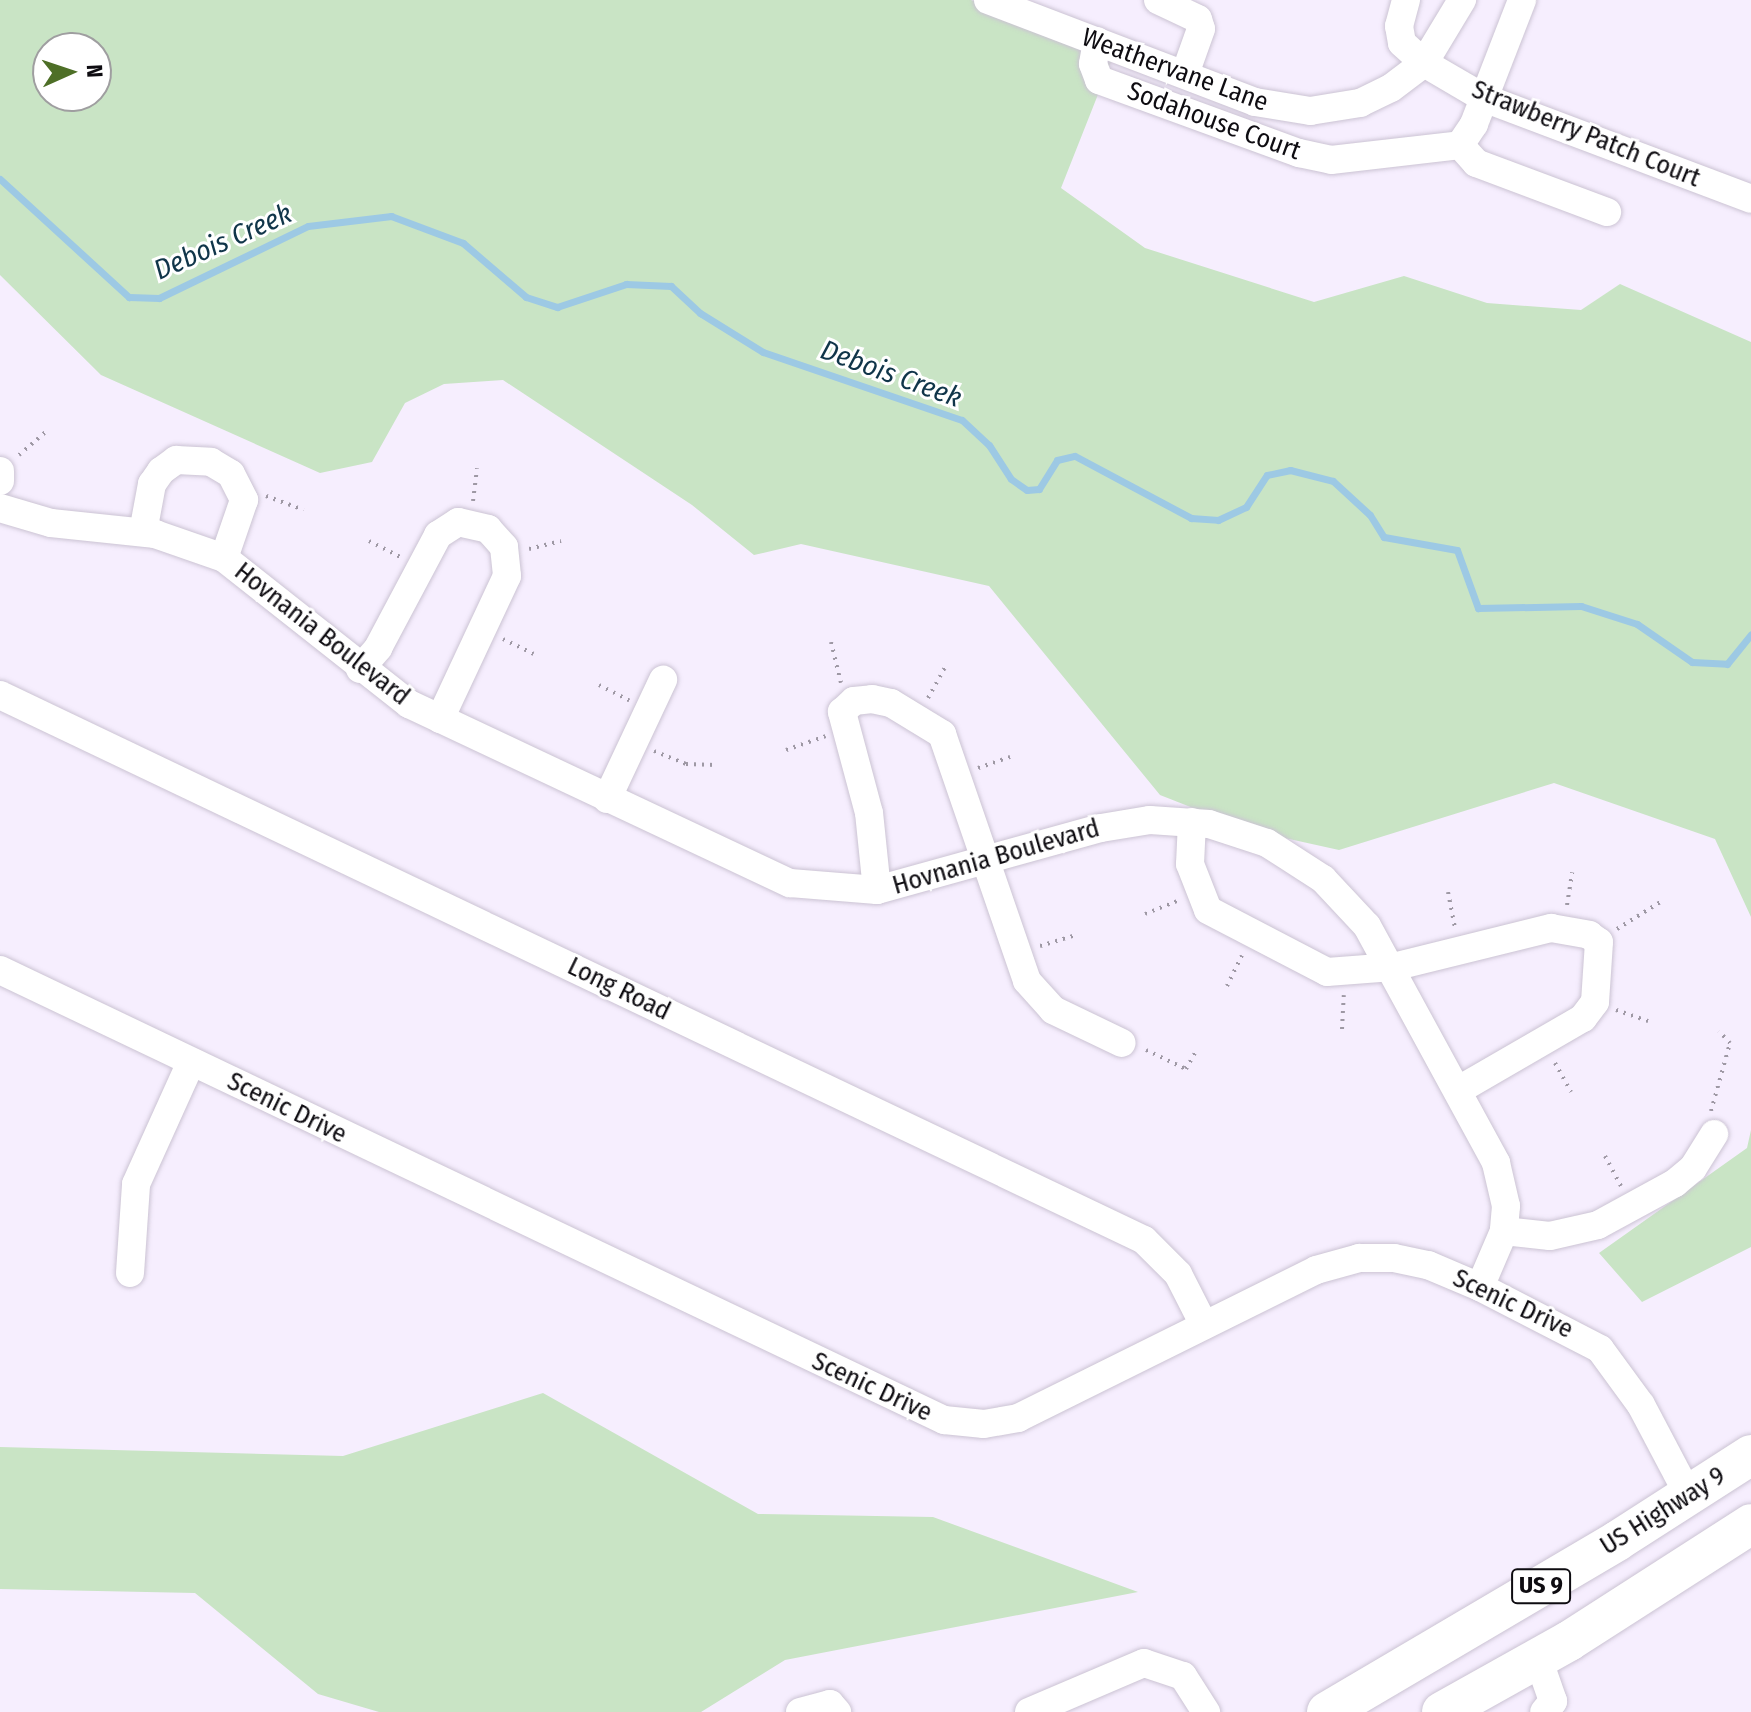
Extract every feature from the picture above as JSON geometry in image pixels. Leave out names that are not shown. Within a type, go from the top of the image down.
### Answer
[{"type":"highway","name":"US Highway 9","points":[[1327,1712],[1689,1496],[1751,1455]]},
{"type":"highway","name":"US 9","points":[[1450,1710],[1748,1527]]},
{"type":"street","points":[[1158,0],[1198,19],[1201,29],[1185,74]]},
{"type":"street","points":[[1406,0],[1399,26],[1402,43],[1424,63]]},
{"type":"street","name":"Weathervane Lane","points":[[1005,3],[1255,102],[1310,111],[1370,99],[1424,63],[1462,0]]},
{"type":"street","points":[[1522,0],[1484,98],[1460,145],[1476,163],[1607,212]]},
{"type":"street","name":"Sodahouse Court","points":[[1097,41],[1093,64],[1099,80],[1299,153],[1331,160],[1460,145]]},
{"type":"street","name":"Strawberry Patch Court","points":[[1424,63],[1484,98],[1751,199]]},
{"type":"street","points":[[143,532],[152,484],[161,471],[176,460],[211,462],[231,474],[244,500],[224,558]]},
{"type":"street","points":[[0,471],[0,481]]},
{"type":"street","name":"Hovnania Boulevard","points":[[0,508],[51,523],[143,532],[224,558],[261,583],[360,669],[440,719],[790,883],[877,890],[1124,823],[1192,822],[1243,833],[1295,858],[1348,903],[1393,967],[1459,1090],[1502,1179],[1504,1231],[1480,1287]]},
{"type":"street","points":[[360,669],[378,648],[438,535],[458,522],[488,529],[504,547],[507,576],[440,719]]},
{"type":"street","points":[[607,799],[663,680]]},
{"type":"street","name":"Long Road","points":[[0,695],[1144,1240],[1178,1274],[1203,1323]]},
{"type":"street","points":[[877,890],[869,813],[842,712],[854,701],[891,703],[942,734],[1027,981],[1053,1010],[1122,1043]]},
{"type":"street","points":[[1192,822],[1190,864],[1197,892],[1208,910],[1327,972],[1345,974],[1393,967],[1551,928],[1589,935],[1599,942],[1595,1002],[1583,1018],[1459,1090]]},
{"type":"street","name":"Scenic Drive","points":[[0,970],[944,1420],[984,1424],[1018,1418],[1203,1323],[1316,1270],[1359,1258],[1428,1265],[1581,1335],[1612,1361],[1689,1496]]},
{"type":"street","points":[[130,1273],[136,1184],[191,1062]]},
{"type":"street","points":[[1504,1231],[1550,1236],[1598,1225],[1675,1183],[1693,1168],[1712,1123]]},
{"type":"street","points":[[1538,1658],[1553,1701],[1544,1712]]},
{"type":"street","points":[[1029,1712],[1144,1663],[1183,1676],[1206,1712]]},
{"type":"street","points":[[800,1712],[830,1704],[837,1712]]},
{"type":"path","points":[[27,445],[47,431]]},
{"type":"path","points":[[474,491],[477,468]]},
{"type":"path","points":[[273,495],[304,510]]},
{"type":"path","points":[[369,541],[391,552]]},
{"type":"path","points":[[536,547],[561,541]]},
{"type":"path","points":[[831,642],[837,667]]},
{"type":"path","points":[[510,643],[534,654]]},
{"type":"path","points":[[932,689],[945,667]]},
{"type":"path","points":[[599,685],[621,696]]},
{"type":"path","points":[[786,750],[817,739]]},
{"type":"path","points":[[666,756],[686,764],[716,765]]},
{"type":"path","points":[[987,765],[1010,757]]},
{"type":"path","points":[[1568,898],[1572,872]]},
{"type":"path","points":[[1448,892],[1453,919]]},
{"type":"path","points":[[1599,942],[1662,901]]},
{"type":"path","points":[[1145,914],[1168,904]]},
{"type":"path","points":[[1046,944],[1076,935]]},
{"type":"path","points":[[1227,986],[1238,963]]},
{"type":"path","points":[[1342,1029],[1345,974]]},
{"type":"path","points":[[1623,1013],[1648,1021]]},
{"type":"path","points":[[1712,1123],[1730,1043],[1719,1031]]},
{"type":"path","points":[[1122,1043],[1126,1039],[1184,1069],[1196,1051]]},
{"type":"path","points":[[1559,1071],[1571,1092]]},
{"type":"path","points":[[1605,1156],[1618,1180]]},
{"type":"green space","points":[[0,0],[971,0],[1114,54],[1061,188],[1145,248],[1314,302],[1404,276],[1487,303],[1581,310],[1620,284],[1751,342],[1751,917],[1715,839],[1554,783],[1339,850],[1249,830],[1160,795],[989,586],[801,544],[754,555],[692,505],[503,380],[444,384],[405,403],[372,462],[320,473],[101,375],[0,275]]},
{"type":"green space","points":[[1751,1130],[1751,1247],[1642,1302],[1599,1253],[1747,1148]]},
{"type":"green space","points":[[543,1393],[758,1514],[933,1517],[1138,1592],[785,1660],[701,1712],[379,1712],[318,1694],[195,1593],[0,1589],[0,1447],[343,1456]]},
{"type":"waterway","name":"Debois Creek","points":[[0,179],[129,297],[159,298],[308,226],[391,216],[463,243],[526,297],[557,307],[626,284],[671,286],[700,313],[763,352],[962,420],[989,445],[1011,479],[1027,490],[1039,489],[1057,460],[1075,456],[1191,518],[1218,520],[1246,507],[1267,475],[1290,470],[1333,481],[1370,515],[1384,537],[1457,550],[1478,608],[1581,606],[1637,624],[1692,662],[1727,664],[1751,634]]}]
